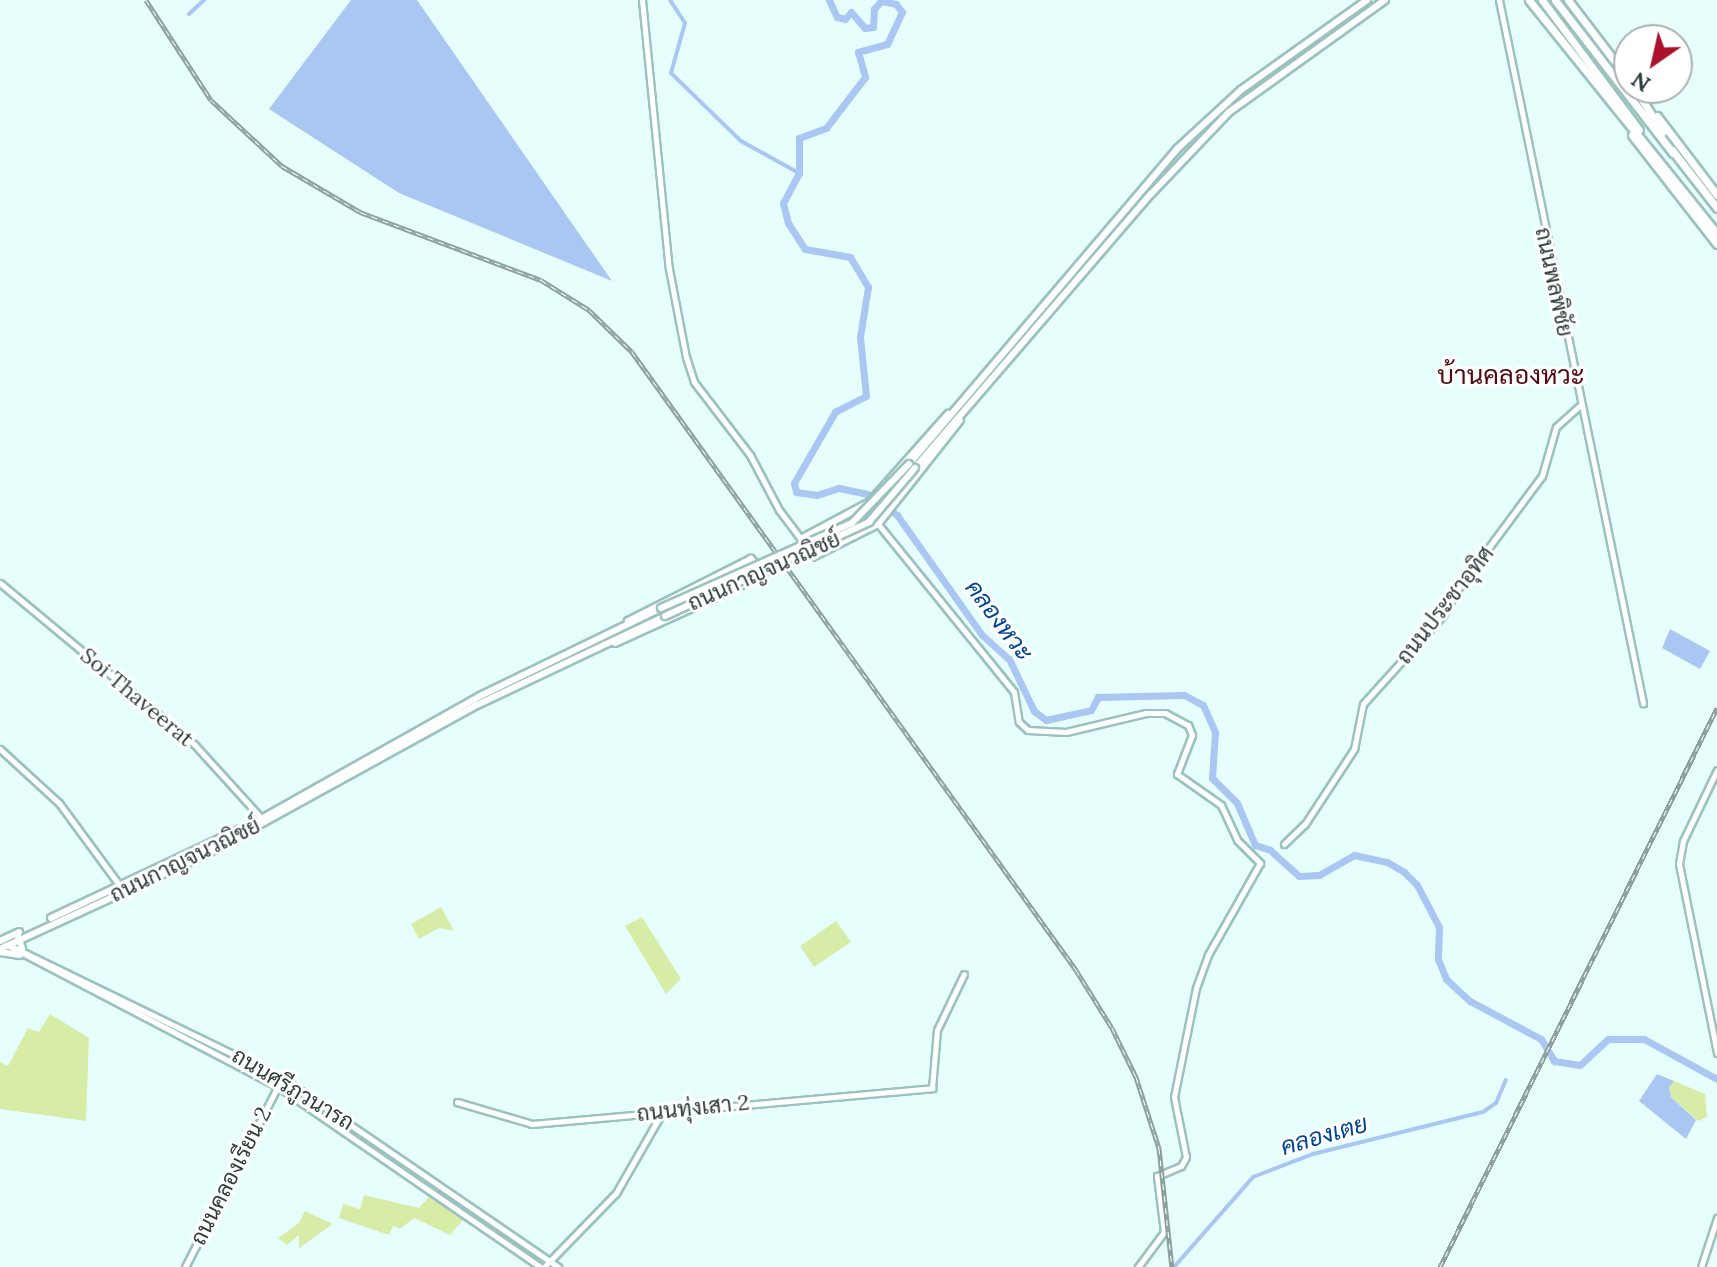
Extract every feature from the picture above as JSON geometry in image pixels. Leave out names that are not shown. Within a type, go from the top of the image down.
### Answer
[{"type":"highway","points":[[1529,0],[1717,244]]},
{"type":"highway","points":[[1542,0],[1715,233]]},
{"type":"highway","points":[[1555,0],[1717,208]]},
{"type":"highway","points":[[1568,0],[1613,59]]},
{"type":"highway","points":[[1646,104],[1673,153]]},
{"type":"highway","points":[[1648,104],[1717,195]]},
{"type":"highway","points":[[1614,111],[1657,154]]},
{"type":"main road","name":"ถนนกาญจนวณิชย์","points":[[440,721],[869,522],[959,405],[1165,162],[1241,90],[1367,0]]},
{"type":"main road","name":"ถนนกาญจนวณิชย์","points":[[0,946],[9,945],[18,934],[204,855],[440,721],[619,629],[852,523],[966,410],[1151,194],[1247,97],[1385,0]]},
{"type":"main road","points":[[1241,90],[1247,97]]},
{"type":"main road","points":[[801,539],[870,502],[938,421],[959,405]]},
{"type":"main road","points":[[878,524],[952,435],[966,410]]},
{"type":"main road","points":[[602,647],[643,633],[764,575],[751,559],[619,629]]},
{"type":"main road","name":"ถนนกาญจนวณิชย์","points":[[0,946],[18,934],[263,820]]},
{"type":"main road","points":[[0,946],[21,952],[18,934]]},
{"type":"street","points":[[642,0],[669,269],[686,357],[694,382],[750,455],[779,510],[812,557],[878,524],[1013,690],[1018,718],[1025,729],[1066,732],[1165,713],[1188,725],[1192,735],[1177,774],[1221,805],[1237,840],[1260,863],[1208,955],[1186,1023],[1174,1097],[1186,1157],[1181,1166],[1157,1176],[1164,1232],[1138,1267]]},
{"type":"street","name":"ถนนพลพิชัย","points":[[1499,0],[1579,406],[1643,703]]},
{"type":"street","name":"ถนนประชาอุทิศ","points":[[1284,844],[1305,824],[1354,749],[1363,704],[1449,606],[1474,561],[1481,558],[1542,476],[1556,427],[1579,406]]},
{"type":"street","name":"Soi Thaveerat","points":[[0,583],[194,744],[263,820]]},
{"type":"street","points":[[0,749],[59,803],[120,886]]},
{"type":"street","points":[[1717,770],[1683,841],[1679,864],[1717,1053]]},
{"type":"street","name":"ถนนศรีภูวนารถ","points":[[9,945],[277,1086],[542,1267]]},
{"type":"street","name":"ถนนศรีภูวนารถ","points":[[21,952],[142,1007],[282,1078],[558,1267]]},
{"type":"street","name":"ถนนทุ่งเสา 2","points":[[457,1102],[532,1124],[932,1088],[937,1030],[964,974]]},
{"type":"street","points":[[138,1014],[142,1007]]},
{"type":"street","name":"ถนนคลองเรียน 2","points":[[185,1267],[282,1078]]},
{"type":"street","points":[[542,1267],[616,1193],[663,1110]]},
{"type":"street","points":[[431,1192],[437,1182]]},
{"type":"street","points":[[1701,1267],[1717,1218]]},
{"type":"green space","points":[[441,907],[454,931],[439,928],[419,939],[411,924]]},
{"type":"green space","points":[[642,917],[681,979],[666,994],[625,926]]},
{"type":"green space","points":[[836,921],[851,942],[814,967],[800,946]]},
{"type":"green space","points":[[50,1014],[89,1038],[86,1121],[0,1109],[0,1062],[8,1066],[28,1028],[39,1032]]},
{"type":"green space","points":[[1674,1081],[1705,1094],[1707,1117],[1698,1121],[1671,1097],[1669,1087]]},
{"type":"green space","points":[[431,1194],[464,1219],[450,1235],[414,1218],[400,1229],[393,1226],[389,1235],[339,1218],[343,1204],[360,1209],[364,1195],[419,1208]]},
{"type":"green space","points":[[305,1211],[333,1224],[299,1248],[299,1235],[287,1245],[278,1238],[299,1223]]},
{"type":"water","points":[[351,0],[417,0],[612,281],[399,193],[269,109]]},
{"type":"water","points":[[1670,629],[1710,651],[1700,669],[1662,648]]},
{"type":"water","points":[[1657,1074],[1674,1081],[1669,1087],[1671,1097],[1696,1120],[1686,1139],[1639,1101]]},
{"type":"waterway","points":[[189,14],[204,0]]},
{"type":"waterway","points":[[670,0],[685,23],[671,73],[741,141],[799,173]]},
{"type":"waterway","name":"คลองหวะ","points":[[829,0],[837,17],[845,19],[851,12],[865,28],[873,27],[874,9],[881,1],[896,4],[902,12],[887,44],[858,52],[865,77],[826,128],[799,138],[799,173],[783,203],[788,223],[805,249],[850,257],[868,287],[860,337],[866,396],[835,412],[794,483],[796,492],[817,495],[839,488],[867,494],[897,515],[982,635],[1009,659],[1034,711],[1046,720],[1091,710],[1098,697],[1184,695],[1203,705],[1215,732],[1212,778],[1237,803],[1255,845],[1270,850],[1299,876],[1319,875],[1354,855],[1387,862],[1404,872],[1417,885],[1439,927],[1438,959],[1446,979],[1470,1001],[1541,1039],[1554,1061],[1580,1065],[1608,1039],[1644,1039],[1717,1079]]},
{"type":"waterway","name":"คลองเตย","points":[[1174,1267],[1253,1177],[1313,1154],[1483,1112],[1496,1103],[1506,1080]]},
{"type":"railway","points":[[146,0],[211,100],[282,166],[360,212],[541,280],[589,310],[632,352],[1076,970],[1112,1028],[1136,1077],[1159,1148],[1172,1267]]},
{"type":"railway","points":[[1440,1267],[1717,708]]},
{"type":"district","name":"บ้านคลองหวะ","points":[[1511,375]]}]
